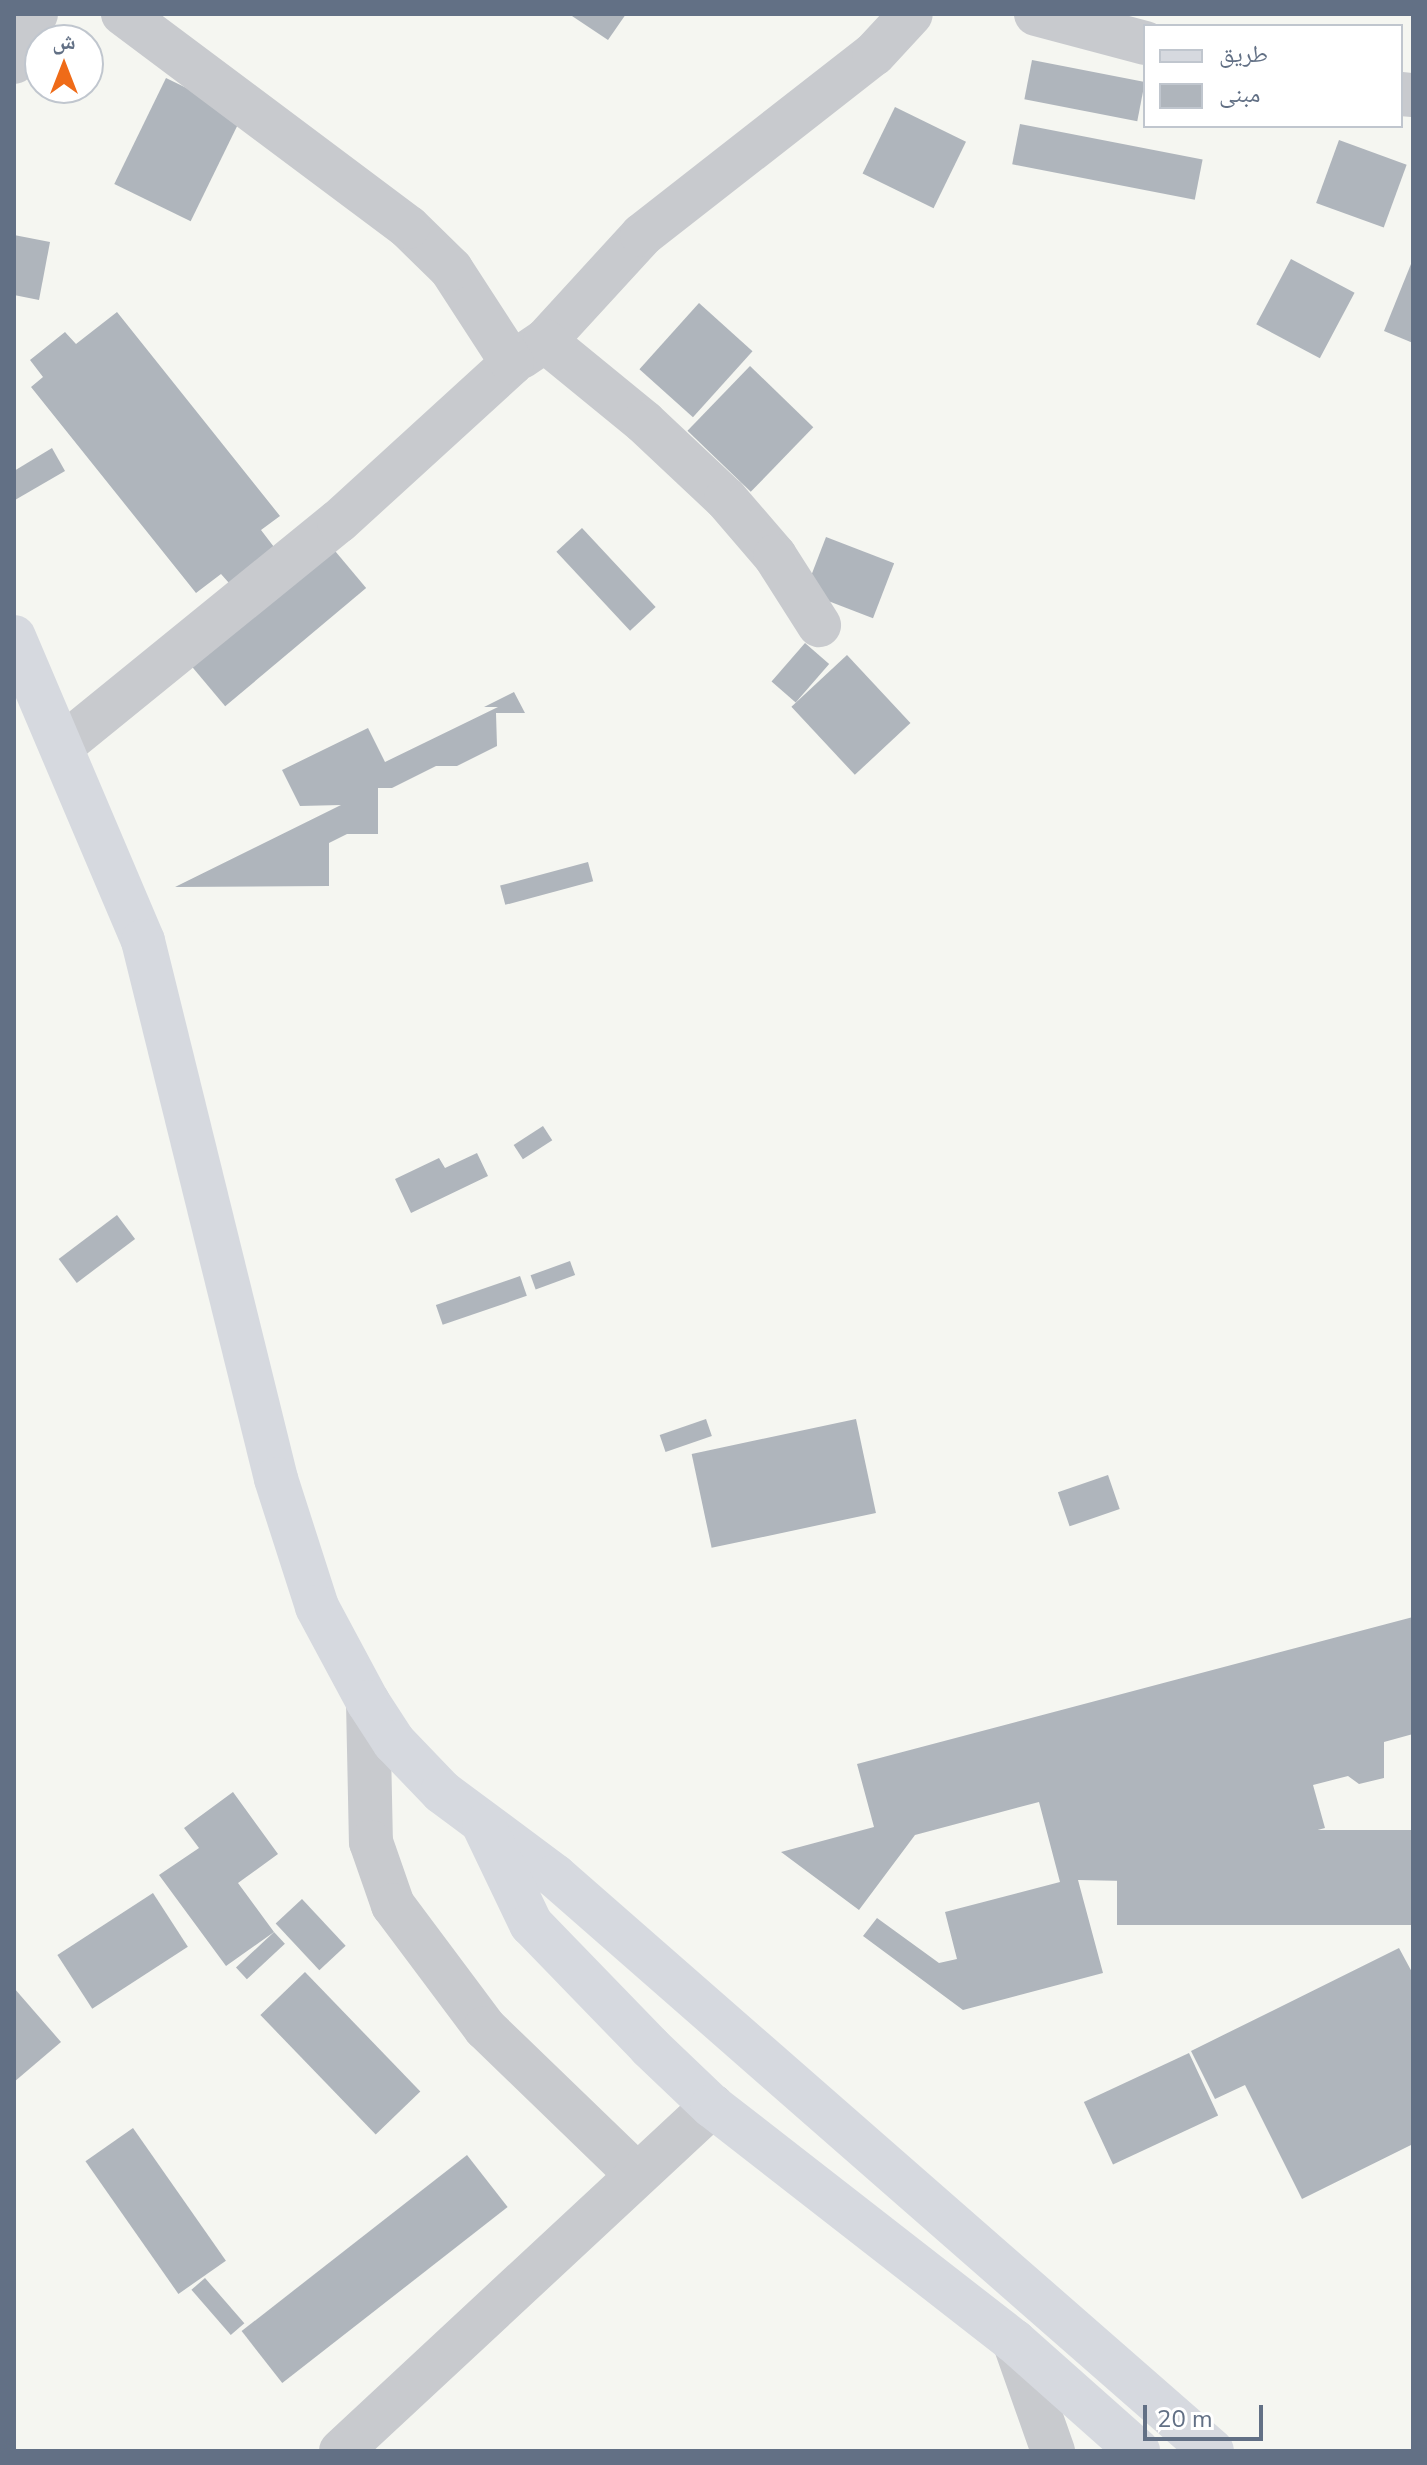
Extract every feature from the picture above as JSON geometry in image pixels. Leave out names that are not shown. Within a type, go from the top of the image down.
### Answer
[{"type":"main road","points":[[14,637],[63,745],[143,941],[232,1313],[294,1536],[317,1607],[368,1702],[418,1769],[484,1826],[555,1876],[754,2057],[1212,2451]]},
{"type":"main road","points":[[484,1826],[531,1924],[712,2106],[1014,2341],[1138,2451]]},
{"type":"street","points":[[14,62],[36,14]]},
{"type":"street","points":[[123,14],[408,227],[529,352],[726,499],[775,556],[819,625]]},
{"type":"street","points":[[63,745],[339,521],[529,352],[642,235],[874,54],[911,14]]},
{"type":"street","points":[[1036,14],[1143,42]]},
{"type":"street","points":[[368,1702],[365,1784],[371,1842],[393,1905],[485,2028],[637,2175]]},
{"type":"street","points":[[341,2451],[712,2106]]},
{"type":"street","points":[[1014,2341],[1053,2451]]},
{"type":"building","points":[[569,14],[626,14],[608,40]]},
{"type":"building","points":[[1032,60],[1143,82],[1137,121],[1024,99]]},
{"type":"building","points":[[166,78],[242,115],[191,221],[114,184]]},
{"type":"building","points":[[895,107],[966,142],[934,208],[863,174]]},
{"type":"building","points":[[1020,124],[1203,159],[1195,200],[1012,164]]},
{"type":"building","points":[[1339,140],[1407,165],[1384,228],[1316,203]]},
{"type":"building","points":[[14,235],[50,242],[39,300],[14,295]]},
{"type":"building","points":[[1291,259],[1355,293],[1320,358],[1256,324]]},
{"type":"building","points":[[1413,259],[1413,343],[1384,331]]},
{"type":"building","points":[[699,303],[753,351],[693,417],[639,369]]},
{"type":"building","points":[[117,312],[280,516],[261,530],[274,547],[229,583],[221,574],[196,593],[31,387],[43,377],[30,360],[65,332],[76,344]]},
{"type":"building","points":[[750,366],[813,427],[751,492],[687,431]]},
{"type":"building","points":[[52,448],[65,471],[15,500],[14,471]]},
{"type":"building","points":[[582,528],[656,607],[630,631],[556,552]]},
{"type":"building","points":[[826,537],[894,563],[873,618],[805,592]]},
{"type":"building","points":[[325,539],[366,588],[225,706],[184,657]]},
{"type":"building","points":[[805,643],[829,664],[796,702],[772,681]]},
{"type":"building","points":[[847,655],[910,723],[855,775],[791,707]]},
{"type":"building","points":[[514,692],[525,713],[496,713],[497,746],[457,766],[436,766],[392,788],[378,788],[378,834],[347,834],[329,843],[329,886],[175,887],[341,805],[300,806],[282,770],[368,728],[385,762],[498,707],[484,707]]},
{"type":"building","points":[[588,862],[593,881],[505,905],[500,886]]},
{"type":"building","points":[[543,1126],[552,1140],[523,1159],[514,1145]]},
{"type":"building","points":[[477,1153],[488,1176],[411,1213],[395,1179],[439,1158],[445,1168]]},
{"type":"building","points":[[117,1215],[135,1239],[77,1283],[59,1259]]},
{"type":"building","points":[[570,1261],[575,1275],[536,1289],[531,1275]]},
{"type":"building","points":[[520,1276],[527,1296],[443,1325],[436,1305]]},
{"type":"building","points":[[706,1419],[712,1436],[666,1452],[660,1435]]},
{"type":"building","points":[[856,1419],[876,1513],[712,1548],[692,1454]]},
{"type":"building","points":[[1108,1475],[1120,1509],[1070,1526],[1058,1492]]},
{"type":"building","points":[[1413,1617],[1413,1734],[1384,1742],[1384,1778],[1359,1784],[1348,1776],[1313,1785],[1325,1828],[1126,1881],[1078,1880],[1103,1973],[963,2010],[863,1936],[877,1918],[939,1963],[957,1959],[945,1912],[1060,1882],[1039,1802],[915,1835],[859,1910],[781,1852],[874,1827],[857,1764]]},
{"type":"building","points":[[233,1792],[278,1854],[238,1883],[274,1932],[226,1966],[159,1875],[199,1848],[184,1828]]},
{"type":"building","points":[[1117,1830],[1413,1830],[1413,1925],[1117,1925]]},
{"type":"building","points":[[153,1893],[188,1947],[92,2009],[57,1955]]},
{"type":"building","points":[[302,1899],[346,1946],[319,1970],[276,1924]]},
{"type":"building","points":[[274,1932],[285,1944],[247,1979],[236,1967]]},
{"type":"building","points":[[1399,1948],[1413,1974],[1413,2144],[1302,2199],[1245,2085],[1215,2099],[1191,2051]]},
{"type":"building","points":[[305,1972],[420,2091],[376,2134],[260,2015]]},
{"type":"building","points":[[14,1988],[61,2042],[14,2082]]},
{"type":"building","points":[[1189,2053],[1218,2116],[1113,2165],[1084,2102]]},
{"type":"building","points":[[133,2128],[226,2261],[178,2294],[85,2161]]},
{"type":"building","points":[[467,2155],[508,2207],[282,2383],[242,2331]]},
{"type":"building","points":[[205,2278],[244,2323],[231,2335],[191,2290]]}]
